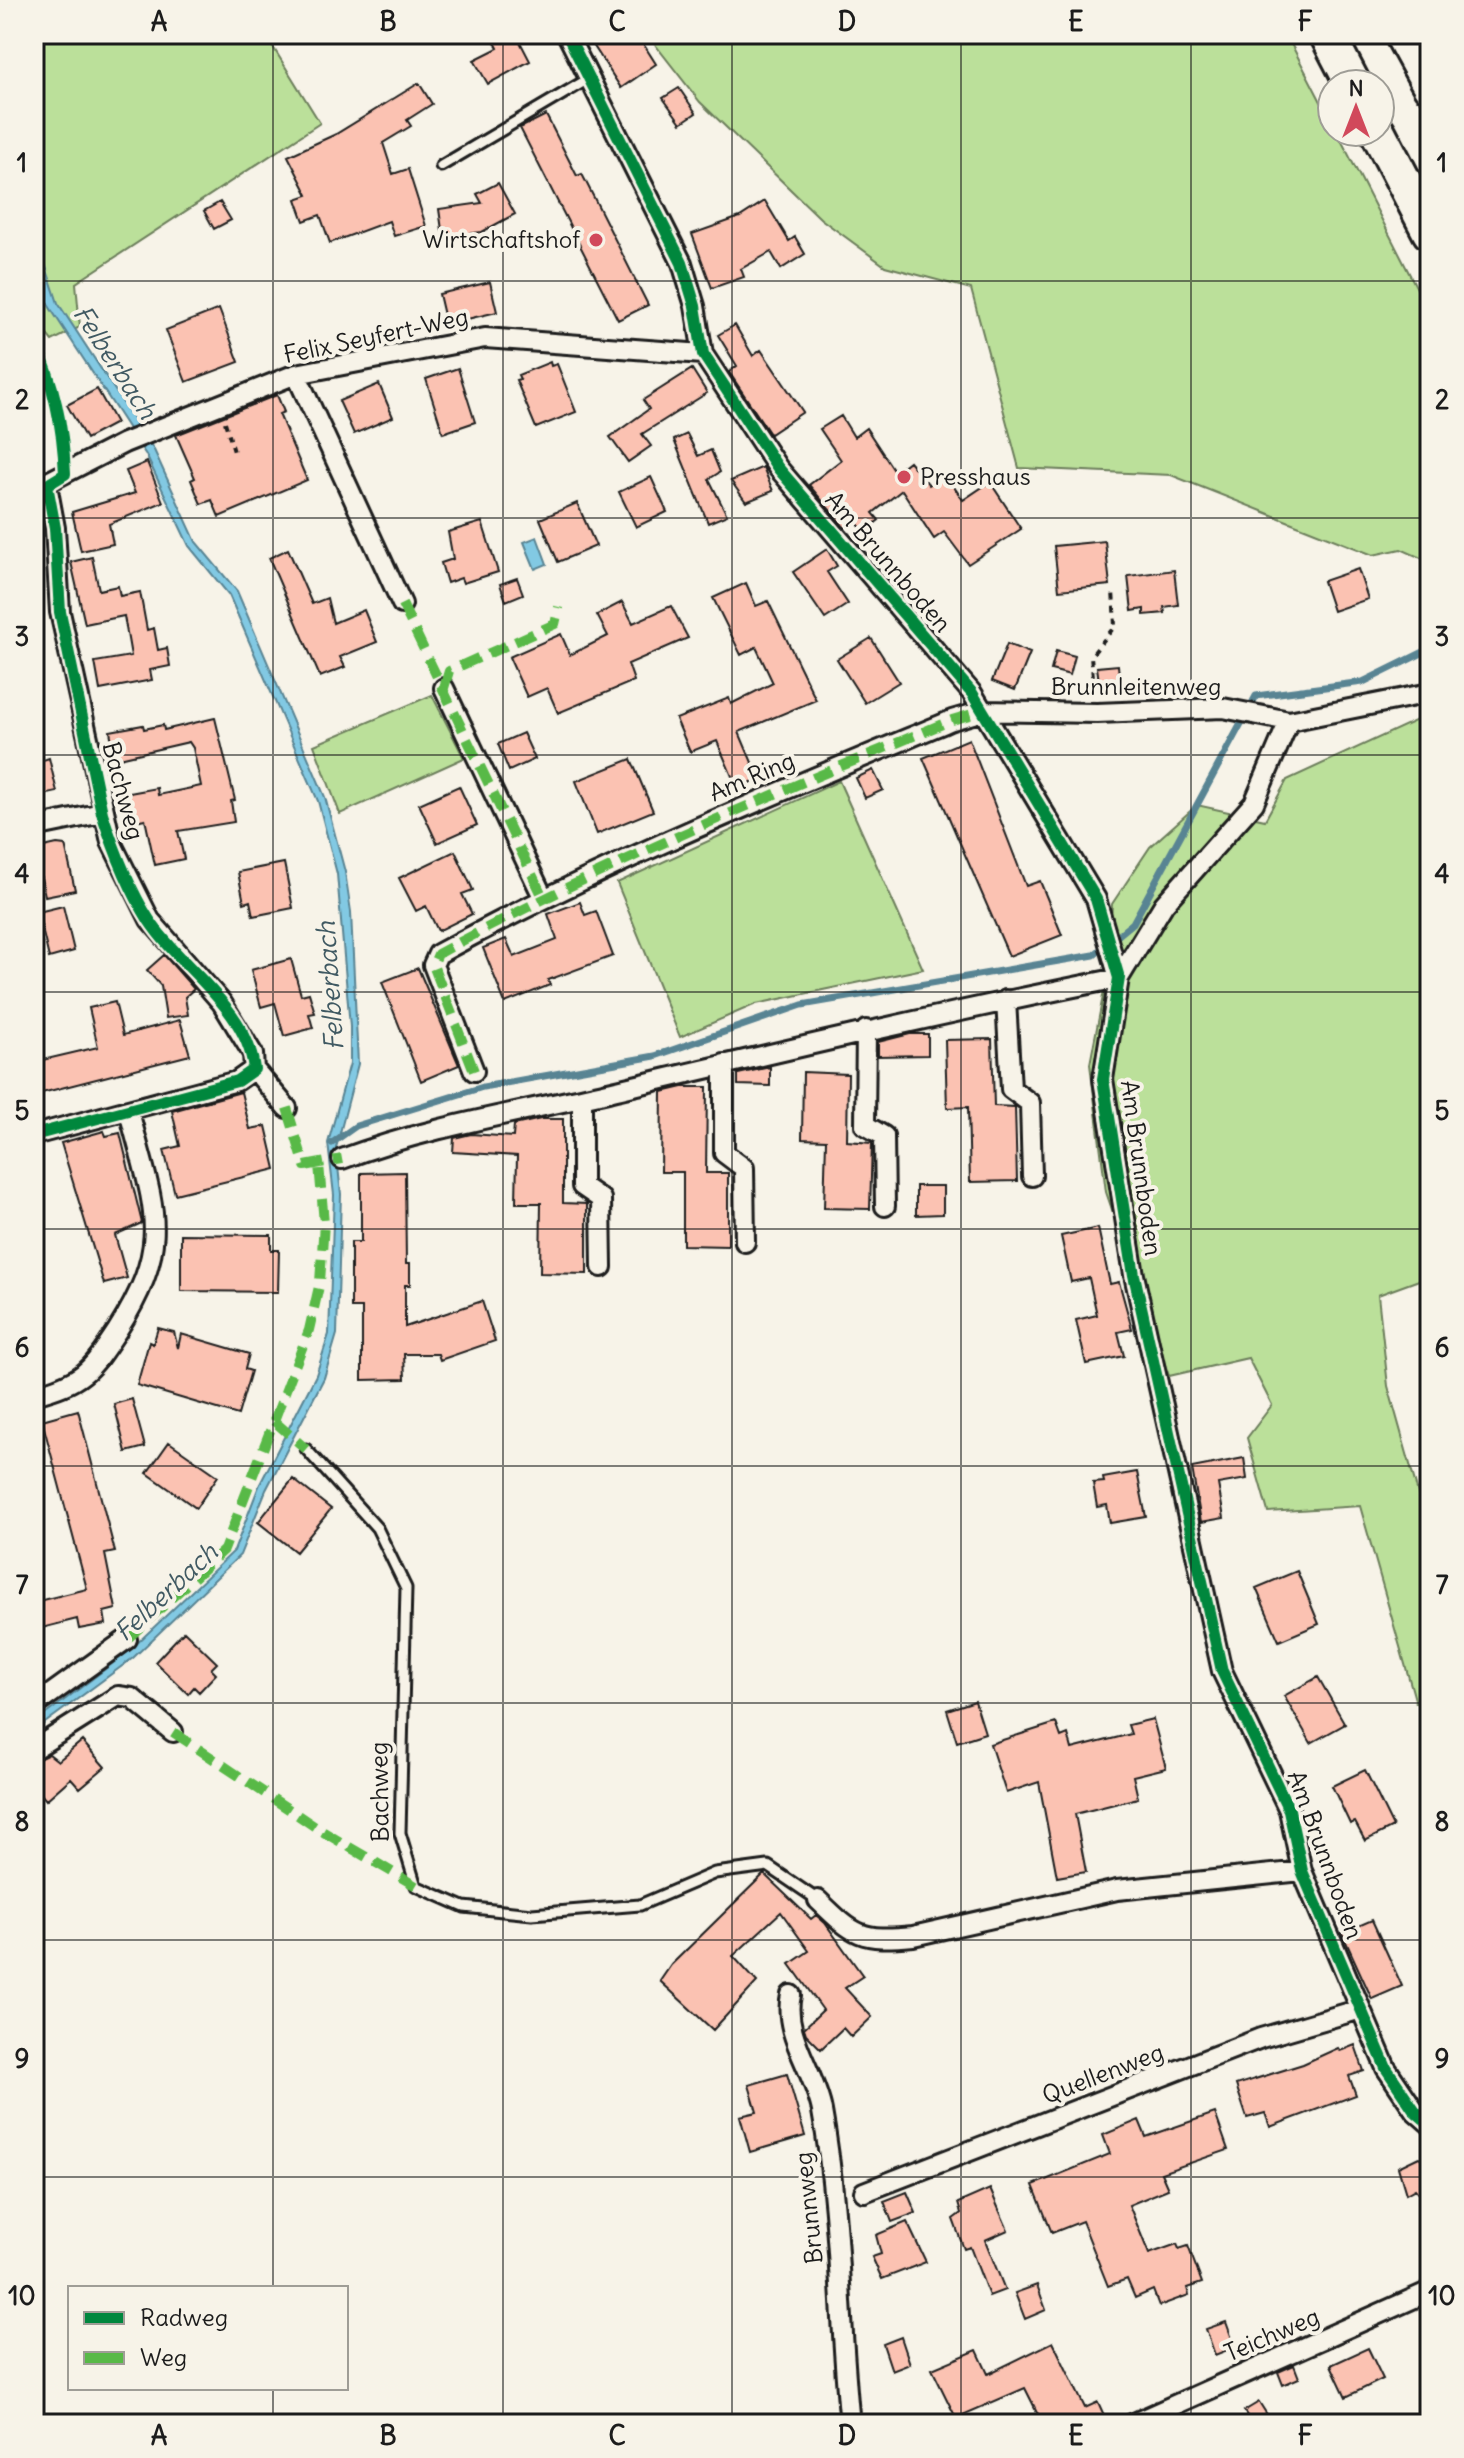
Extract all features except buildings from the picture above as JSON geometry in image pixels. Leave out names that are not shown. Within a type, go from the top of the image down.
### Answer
[{"type":"highway","points":[[1327,34],[1345,68]]},
{"type":"highway","points":[[1402,34],[1430,85]]},
{"type":"highway","points":[[1386,148],[1430,232]]},
{"type":"street","name":"Am Brunnboden","points":[[567,34],[682,263],[695,306],[703,354],[778,468],[972,693],[1096,899],[1119,978],[1103,1079],[1134,1275],[1222,1671],[1289,1810],[1302,1871],[1395,2084],[1430,2124]]},
{"type":"street","name":"Felix Seyfert-Weg","points":[[40,487],[141,436],[296,374],[485,338],[703,354]]},
{"type":"street","points":[[296,374],[402,604]]},
{"type":"street","name":"Bachweg","points":[[40,487],[55,528],[60,612],[102,813],[127,878],[150,920],[222,1003],[253,1054],[254,1069],[287,1108]]},
{"type":"street","points":[[444,688],[543,897]]},
{"type":"street","name":"Brunnleitenweg","points":[[983,711],[1231,710],[1289,721],[1430,693]]},
{"type":"street","name":"Am Ring","points":[[474,1071],[433,965],[438,954],[543,897],[655,844],[952,720],[983,711]]},
{"type":"street","points":[[342,1159],[404,1136],[582,1098],[866,1030],[1119,978],[1164,904],[1254,803],[1289,721]]},
{"type":"street","points":[[34,827],[102,813]]},
{"type":"street","points":[[1006,1000],[1011,1089],[1030,1103],[1032,1176]]},
{"type":"street","points":[[866,1030],[865,1125],[884,1136],[885,1206]]},
{"type":"street","points":[[724,1064],[724,1153],[744,1168],[745,1242]]},
{"type":"street","points":[[34,1135],[237,1081],[254,1069]]},
{"type":"street","points":[[582,1098],[582,1186],[601,1199],[602,1267]]},
{"type":"street","points":[[34,1395],[80,1380],[97,1362],[147,1279],[155,1245],[154,1207],[129,1111]]},
{"type":"street","points":[[34,1706],[127,1639]]},
{"type":"street","points":[[34,1749],[118,1696],[132,1698],[173,1732]]},
{"type":"street","name":"Am Brunnboden","points":[[818,1900],[851,1932],[882,1939],[913,1936],[1117,1890],[1302,1871]]},
{"type":"street","name":"Brunnweg","points":[[791,1995],[787,2017],[819,2095],[836,2201],[850,2424]]},
{"type":"street","name":"Quellenweg","points":[[864,2192],[1261,2038],[1361,2009]]},
{"type":"street","name":"Teichweg","points":[[1132,2424],[1430,2291]]},
{"type":"lane","points":[[441,166],[590,78]]},
{"type":"lane","name":"Bachweg","points":[[306,1449],[377,1528],[406,1588],[400,1833],[416,1886],[464,1907],[532,1914],[640,1905],[715,1873],[768,1866],[818,1900]]},
{"type":"path","points":[[218,405],[235,455]]},
{"type":"green space","points":[[34,34],[265,34],[320,123],[76,283],[80,327],[52,341],[34,319],[37,290],[34,283]]},
{"type":"green space","points":[[647,34],[1286,34],[1316,92],[1316,148],[1345,148],[1430,314],[1430,562],[1401,549],[1373,555],[1171,475],[1019,468],[971,289],[885,266],[821,219],[700,102]]},
{"type":"green space","points":[[432,695],[464,758],[340,814],[314,745]]},
{"type":"green space","points":[[1430,714],[1430,1276],[1378,1295],[1388,1386],[1430,1536],[1430,1702],[1416,1703],[1360,1506],[1268,1512],[1247,1438],[1272,1405],[1248,1358],[1169,1376],[1106,1192],[1090,1064],[1107,975],[1112,904],[1150,847],[1197,805],[1265,820],[1287,780]]},
{"type":"green space","points":[[839,781],[923,969],[756,1004],[680,1037],[617,883]]},
{"type":"water","points":[[34,231],[58,303],[154,450],[196,542],[237,591],[325,797],[345,872],[351,912],[358,1064],[336,1148],[341,1194],[337,1334],[324,1378],[266,1490],[240,1555],[133,1658],[34,1731],[34,1723],[129,1651],[234,1551],[259,1486],[316,1375],[329,1334],[334,1195],[328,1143],[350,1063],[350,1027],[337,874],[318,801],[229,595],[189,546],[146,455],[49,306],[34,262]]},
{"type":"water","points":[[537,537],[547,564],[535,569],[524,542]]},
{"type":"waterway","points":[[332,1143],[356,1126],[483,1087],[655,1056],[802,1005],[1094,955],[1133,923],[1256,696],[1363,682],[1430,649]]},
{"type":"marked path","points":[[402,604],[543,897]]},
{"type":"marked path","points":[[444,688],[449,671],[555,624],[559,607]]},
{"type":"marked path","points":[[474,1071],[433,965],[438,954],[564,889],[692,830],[952,720],[983,711]]},
{"type":"marked path","points":[[287,1108],[305,1166],[342,1159]]},
{"type":"marked path","points":[[127,1639],[224,1550],[309,1330],[320,1282],[324,1223],[319,1164]]},
{"type":"marked path","points":[[274,1421],[306,1449]]},
{"type":"marked path","points":[[173,1732],[320,1830],[416,1886]]},
{"type":"cycle path","points":[[567,34],[682,263],[695,306],[703,354],[778,468],[972,693],[1096,899],[1119,978],[1103,1079],[1134,1275],[1222,1671],[1289,1810],[1302,1871],[1386,2068],[1415,2111],[1430,2124]]},
{"type":"cycle path","points":[[34,339],[52,389],[62,439],[65,474],[47,485],[55,528],[60,612],[102,813],[122,868],[141,907],[162,938],[211,990],[239,1026],[249,1047],[254,1069],[237,1081],[34,1135]]},
{"type":"place","name":"Wirtschaftshof","points":[[596,240]]},
{"type":"place","name":"Presshaus","points":[[904,477]]},
{"type":"water label","name":"Felberbach","points":[[115,362]]},
{"type":"water label","name":"Felberbach","points":[[330,986]]},
{"type":"water label","name":"Felberbach","points":[[166,1592]]}]
